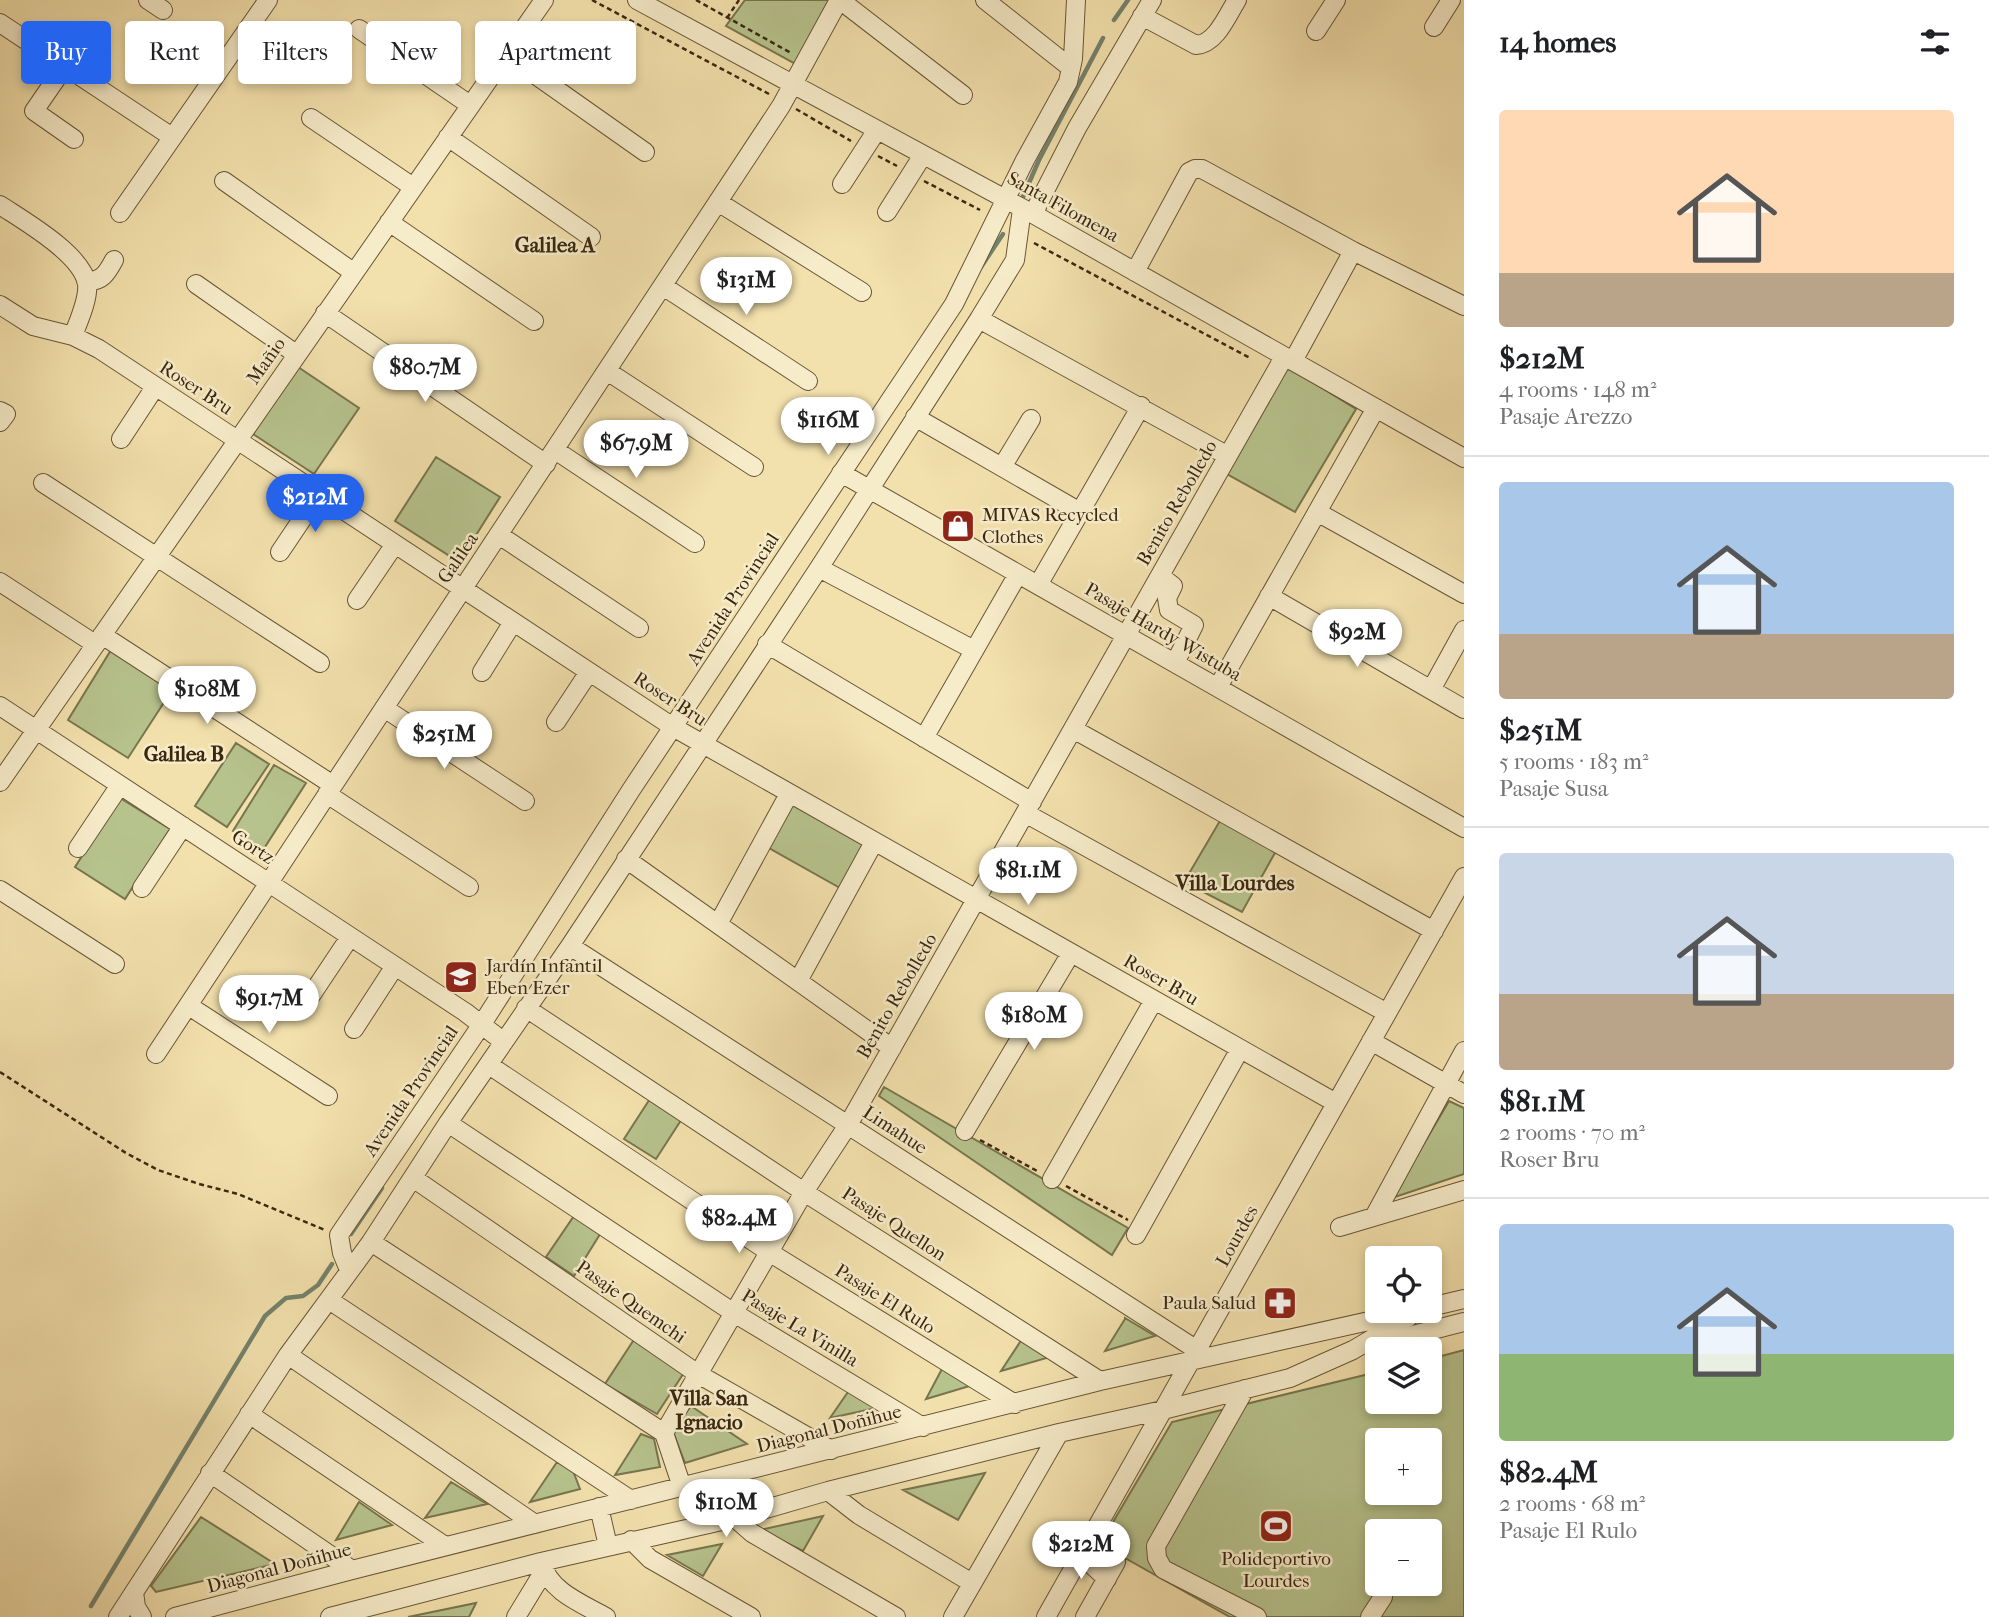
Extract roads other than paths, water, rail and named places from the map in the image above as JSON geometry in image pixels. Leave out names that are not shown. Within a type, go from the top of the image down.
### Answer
[{"type":"street","points":[[120,213],[268,0]]},
{"type":"street","name":"Mañio","points":[[529,21],[544,0]]},
{"type":"street","name":"Santa Filomena","points":[[637,0],[1028,212],[1464,458]]},
{"type":"street","points":[[839,0],[962,95]]},
{"type":"street","name":"Galilea","points":[[156,1054],[795,85],[839,0]]},
{"type":"street","points":[[985,0],[1071,68]]},
{"type":"street","name":"Avenida Provincial","points":[[349,1270],[342,1254],[339,1235],[482,1024],[673,727],[954,303],[1068,82],[1076,0]]},
{"type":"street","points":[[118,1617],[288,1355],[371,1242],[448,1123],[570,946],[819,568],[979,318],[1016,260],[1028,212],[1152,0]]},
{"type":"street","points":[[1142,16],[1196,44],[1204,44],[1212,39],[1237,0]]},
{"type":"street","points":[[1316,30],[1336,0]]},
{"type":"street","points":[[1433,27],[1451,0]]},
{"type":"street","points":[[0,23],[21,37]]},
{"type":"street","points":[[359,29],[470,105]]},
{"type":"street","points":[[53,84],[34,111],[74,139]]},
{"type":"street","points":[[92,84],[172,137]]},
{"type":"street","name":"Mañio","points":[[0,782],[485,84]]},
{"type":"street","points":[[549,84],[645,152]]},
{"type":"street","points":[[310,118],[413,187]]},
{"type":"street","points":[[842,184],[877,130]]},
{"type":"street","points":[[448,138],[591,237]]},
{"type":"street","points":[[887,212],[923,155]]},
{"type":"street","points":[[1135,272],[1189,172],[1202,169],[1353,251],[1464,306]]},
{"type":"street","points":[[223,181],[353,272]]},
{"type":"street","points":[[718,202],[862,292]]},
{"type":"street","points":[[0,205],[58,244],[86,281],[86,294],[73,336]]},
{"type":"street","points":[[389,222],[534,321]]},
{"type":"street","name":"Benito Rebolledo","points":[[664,1433],[804,1192],[848,1125],[1228,456],[1353,251]]},
{"type":"street","points":[[86,281],[103,277],[114,260]]},
{"type":"street","points":[[196,284],[296,354]]},
{"type":"street","points":[[663,286],[808,382]]},
{"type":"street","name":"Roser Bru","points":[[0,305],[33,326],[73,336],[99,349],[701,744],[1336,1103]]},
{"type":"street","points":[[325,313],[550,457],[695,543]]},
{"type":"street","points":[[979,318],[1228,456]]},
{"type":"street","points":[[607,371],[754,467]]},
{"type":"street","points":[[121,439],[155,387]]},
{"type":"street","points":[[1038,585],[1140,406]]},
{"type":"street","points":[[1218,687],[1376,408]]},
{"type":"street","points":[[0,411],[5,414],[0,422]]},
{"type":"street","points":[[915,417],[1080,512]]},
{"type":"street","points":[[1002,467],[1031,419]]},
{"type":"street","name":"Pasaje Hardy Wistuba","points":[[841,473],[1464,828]]},
{"type":"street","points":[[43,483],[320,663]]},
{"type":"street","points":[[280,552],[319,494]]},
{"type":"street","points":[[1317,512],[1464,594]]},
{"type":"street","points":[[499,535],[639,628]]},
{"type":"street","points":[[357,600],[395,544]]},
{"type":"street","points":[[819,568],[974,650]]},
{"type":"street","points":[[924,738],[1018,574]]},
{"type":"street","points":[[1160,576],[1174,586],[1167,598],[1169,610],[1194,625],[1175,663]]},
{"type":"street","points":[[0,582],[98,639],[330,789],[469,887]]},
{"type":"street","points":[[1269,596],[1464,709]]},
{"type":"street","points":[[482,671],[513,622]]},
{"type":"street","points":[[1431,690],[1464,630]]},
{"type":"street","points":[[767,644],[924,738],[1028,807],[1387,1013]]},
{"type":"street","points":[[556,722],[589,672]]},
{"type":"street","name":"Gortz","points":[[0,706],[395,966],[482,1024],[504,1042]]},
{"type":"street","points":[[384,708],[525,800]]},
{"type":"street","points":[[1073,729],[1434,931]]},
{"type":"street","points":[[78,848],[120,785]]},
{"type":"street","points":[[718,924],[789,794]]},
{"type":"street","points":[[142,888],[183,826]]},
{"type":"street","points":[[798,981],[874,842]]},
{"type":"street","points":[[626,859],[892,1048]]},
{"type":"street","name":"Lourdes","points":[[1046,1617],[1434,931],[1459,897],[1464,877]]},
{"type":"street","points":[[0,890],[115,964]]},
{"type":"street","points":[[310,997],[350,937]]},
{"type":"street","name":"Limahue","points":[[570,946],[848,1125],[1193,1355]]},
{"type":"street","points":[[965,1131],[1071,953]]},
{"type":"street","points":[[354,1029],[395,966]]},
{"type":"street","points":[[1052,1179],[1154,1000]]},
{"type":"street","points":[[189,1006],[328,1096]]},
{"type":"street","name":"Pasaje Quellon","points":[[526,1008],[804,1192],[1100,1381]]},
{"type":"street","points":[[1371,1041],[1464,1094]]},
{"type":"street","points":[[1136,1235],[1240,1049]]},
{"type":"street","points":[[1374,1215],[1464,1051]]},
{"type":"street","name":"Pasaje El Rulo","points":[[489,1065],[769,1252],[1015,1404]]},
{"type":"street","name":"Pasaje La Vinilla","points":[[448,1123],[734,1313],[923,1427]]},
{"type":"street","name":"Pasaje Quemchi","points":[[413,1178],[698,1374],[831,1450]]},
{"type":"street","points":[[1340,1227],[1464,1190]]},
{"type":"street","points":[[371,1242],[664,1433],[682,1487]]},
{"type":"street","points":[[1442,1304],[1464,1299]]},
{"type":"street","points":[[329,1300],[631,1500]]},
{"type":"street","name":"Diagonal Doñihue","points":[[175,1617],[445,1546],[1015,1404],[1193,1355],[1365,1321]]},
{"type":"street","name":"Diagonal Doñihue","points":[[1353,1350],[1464,1322]]},
{"type":"street","name":"Diagonal Doñihue","points":[[330,1617],[542,1566],[608,1546],[735,1518],[828,1491],[1059,1433],[1290,1378],[1353,1350],[1397,1323]]},
{"type":"street","points":[[288,1355],[535,1524]]},
{"type":"street","points":[[1245,1389],[1156,1546],[1157,1558],[1163,1569],[1257,1617]]},
{"type":"street","points":[[249,1413],[445,1546]]},
{"type":"street","points":[[953,1617],[1059,1433]]},
{"type":"street","points":[[210,1473],[352,1570]]},
{"type":"street","points":[[828,1491],[859,1515],[972,1583]]},
{"type":"street","points":[[599,1507],[608,1546]]},
{"type":"street","points":[[735,1518],[752,1533],[896,1617]]},
{"type":"street","points":[[631,1541],[650,1559],[751,1617]]},
{"type":"street","points":[[1081,1555],[1107,1579]]},
{"type":"street","points":[[1085,1617],[1116,1562]]},
{"type":"street","points":[[516,1617],[542,1566],[558,1589],[598,1615]]},
{"type":"street","points":[[134,1592],[136,1607],[142,1617]]},
{"type":"street","points":[[1370,1617],[1383,1597]]},
{"type":"waterway","points":[[1114,20],[1128,0]]},
{"type":"waterway","points":[[1022,199],[1039,160],[1103,38]]},
{"type":"waterway","points":[[981,267],[1003,234]]},
{"type":"waterway","points":[[351,1234],[382,1188]]},
{"type":"waterway","points":[[91,1606],[265,1316],[286,1298],[303,1296],[318,1285],[332,1264]]},
{"type":"place","name":"MIVAS Recycled Clothes","points":[[958,526]]},
{"type":"place","name":"Jardín Infantil Eben Ezer","points":[[461,977]]},
{"type":"place","name":"Paula Salud","points":[[1280,1303]]},
{"type":"place","name":"Polideportivo Lourdes","points":[[1276,1526]]},
{"type":"district","name":"Galilea A","points":[[555,245]]},
{"type":"district","name":"Galilea B","points":[[184,754]]},
{"type":"district","name":"Villa Lourdes","points":[[1235,883]]},
{"type":"district","name":"Villa San Ignacio","points":[[709,1410]]}]
